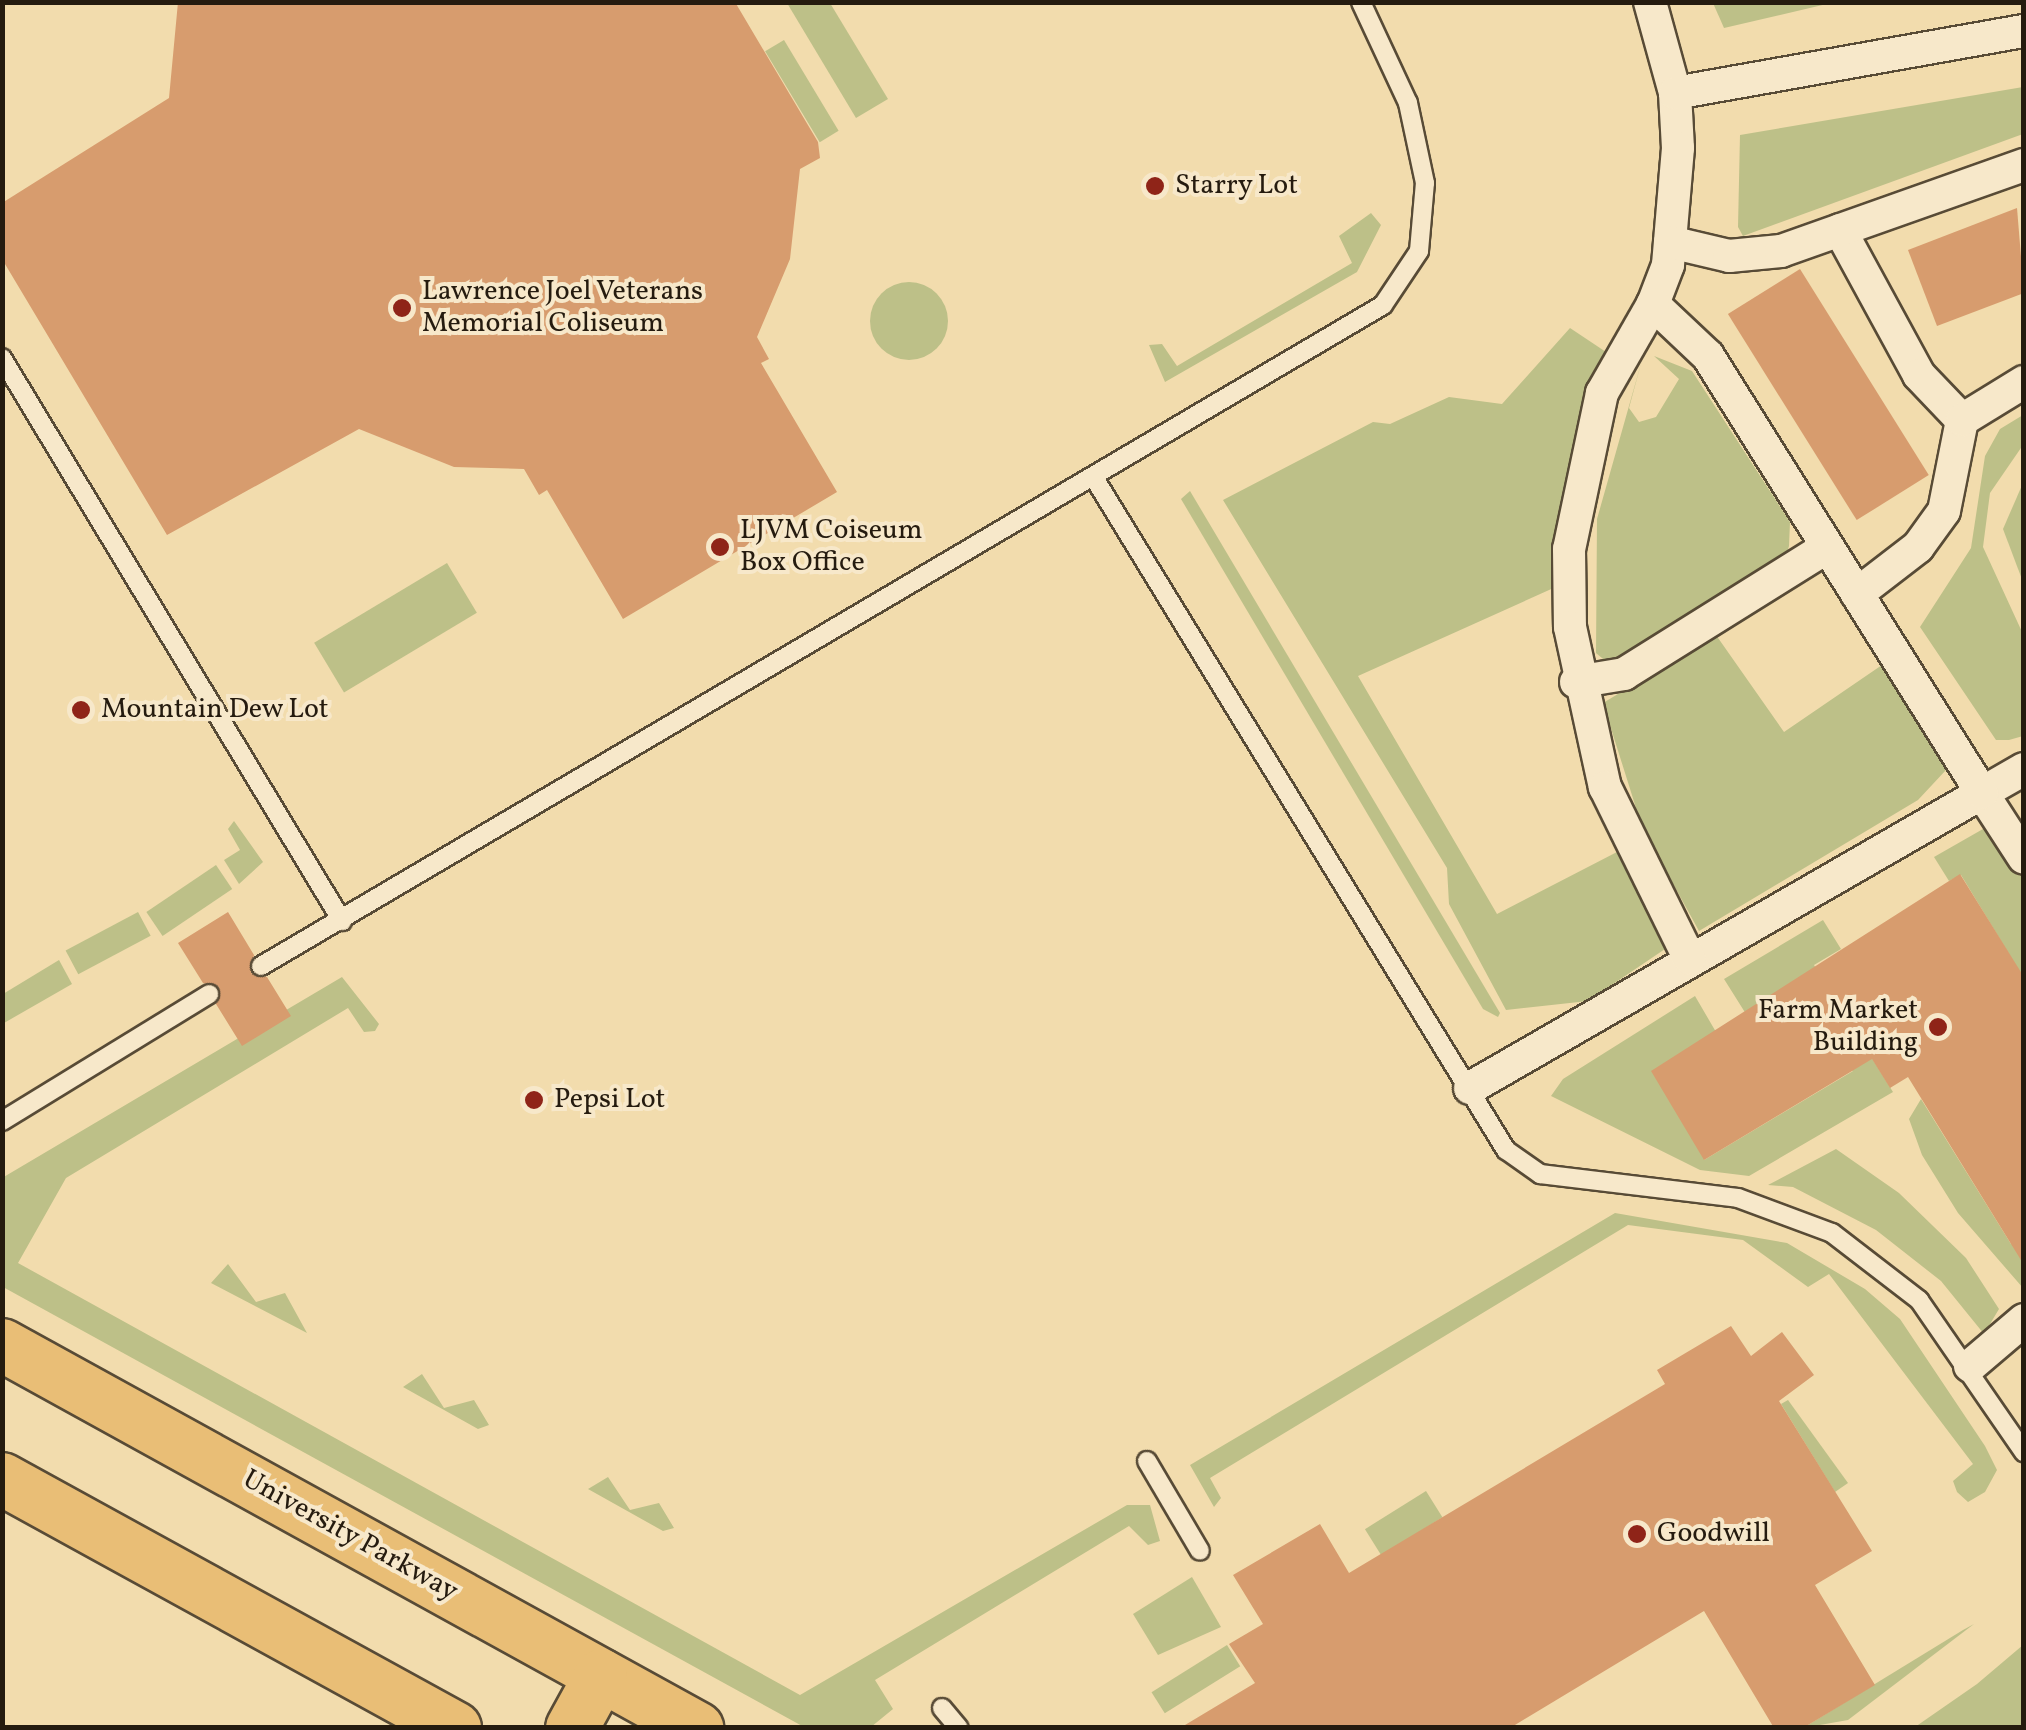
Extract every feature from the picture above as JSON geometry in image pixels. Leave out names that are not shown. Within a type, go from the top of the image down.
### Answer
[{"type":"main road","name":"University Parkway","points":[[2,1346],[697,1728]]},
{"type":"main road","points":[[2,1479],[455,1728]]},
{"type":"main road","points":[[572,1728],[601,1675]]},
{"type":"street","points":[[1650,2],[1675,93],[1670,242],[1653,304],[1602,393],[1569,548],[1576,682],[1605,788],[1689,958]]},
{"type":"street","points":[[1675,93],[2024,31]]},
{"type":"street","points":[[1670,242],[1729,256],[1840,230],[2024,166]]},
{"type":"street","points":[[1840,230],[1920,375],[1962,420]]},
{"type":"street","points":[[1653,304],[1708,356],[2024,858]]},
{"type":"street","points":[[1857,594],[1918,546],[1944,511],[1962,420],[2024,382]]},
{"type":"street","points":[[1576,682],[1624,674],[1827,546]]},
{"type":"street","points":[[1470,1088],[1689,958],[2024,769]]},
{"type":"street","points":[[1970,1366],[2024,1320]]},
{"type":"lane","points":[[261,966],[1096,481],[1344,332],[1406,279],[1424,220],[1422,168],[1408,102],[1361,2]]},
{"type":"lane","points":[[2,358],[342,921]]},
{"type":"lane","points":[[1096,481],[1506,1150],[1540,1174],[1738,1198],[1818,1226],[1919,1300],[1970,1366],[2024,1452]]},
{"type":"lane","points":[[2,1121],[210,994]]},
{"type":"lane","points":[[1147,1461],[1200,1550]]},
{"type":"lane","points":[[942,1708],[959,1728]]},
{"type":"green space","points":[[787,3],[830,3],[888,99],[856,118]]},
{"type":"green space","points":[[1713,3],[1831,3],[1724,28]]},
{"type":"green space","points":[[784,40],[839,131],[820,142],[765,51]]},
{"type":"green space","points":[[2023,87],[2023,134],[1743,236],[1738,227],[1740,135]]},
{"type":"green space","points":[[1371,213],[1381,225],[1357,272],[1165,382],[1149,345],[1162,344],[1177,366],[1352,263],[1339,236]]},
{"type":"green space","points":[[901,282],[917,282],[942,299],[948,321],[942,343],[931,354],[917,360],[901,360],[876,343],[870,329],[870,313],[887,288]]},
{"type":"green space","points":[[1570,328],[1606,352],[1569,467],[1558,586],[1358,676],[1497,914],[1617,852],[1665,949],[1588,1001],[1506,1010],[1449,904],[1447,868],[1223,500],[1373,422],[1390,424],[1449,397],[1502,404]]},
{"type":"green space","points":[[1654,356],[1692,371],[1790,522],[1789,546],[1784,563],[1609,664],[1596,653],[1597,519],[1642,360],[1629,408],[1639,422],[1656,417],[1679,379]]},
{"type":"green space","points":[[2023,415],[2023,445],[1990,493],[1983,547],[2023,634],[2023,736],[1996,740],[1920,627],[1971,548],[1985,456],[2000,429]]},
{"type":"green space","points":[[2023,483],[2023,582],[2003,529]]},
{"type":"green space","points":[[1190,491],[1500,1013],[1498,1017],[1483,1009],[1181,499]]},
{"type":"green space","points":[[447,563],[477,613],[344,693],[314,643]]},
{"type":"green space","points":[[1716,635],[1784,732],[1882,665],[1946,770],[1918,800],[1699,931],[1642,827],[1603,703]]},
{"type":"green space","points":[[234,821],[263,862],[239,884],[224,860],[240,850],[228,829]]},
{"type":"green space","points":[[1990,825],[2023,879],[2023,977],[1961,875],[1949,881],[1934,857]]},
{"type":"green space","points":[[216,865],[232,889],[163,936],[146,912]]},
{"type":"green space","points":[[138,912],[151,936],[78,974],[66,950]]},
{"type":"green space","points":[[1823,920],[1841,949],[1814,965],[1893,1092],[1749,1176],[1700,1170],[1551,1096],[1563,1079],[1695,996],[1716,1032],[1704,1160],[1853,1071],[1746,1014],[1724,979]]},
{"type":"green space","points":[[59,960],[72,984],[4,1023],[3,994]]},
{"type":"green space","points":[[342,977],[379,1024],[375,1031],[364,1032],[348,1008],[66,1178],[18,1263],[800,1695],[1127,1505],[1150,1505],[1160,1541],[1148,1545],[1129,1526],[875,1680],[893,1709],[871,1727],[804,1727],[3,1287],[2,1178]]},
{"type":"green space","points":[[1921,1099],[2011,1244],[2024,1241],[2023,1288],[1958,1213],[1922,1155],[1909,1119]]},
{"type":"green space","points":[[1836,1149],[1899,1193],[1966,1258],[1999,1309],[1984,1334],[1941,1281],[1876,1230],[1793,1187],[1768,1185]]},
{"type":"green space","points":[[1615,1213],[1787,1243],[1865,1289],[1900,1319],[1985,1446],[1997,1470],[1985,1492],[1968,1502],[1957,1492],[1953,1481],[1973,1464],[1829,1274],[1808,1287],[1743,1240],[1628,1225],[1210,1478],[1221,1498],[1214,1507],[1190,1465]]},
{"type":"green space","points":[[228,1264],[256,1302],[285,1293],[307,1333],[211,1283]]},
{"type":"green space","points":[[422,1374],[444,1408],[474,1400],[489,1425],[478,1429],[403,1387]]},
{"type":"green space","points":[[1788,1400],[1848,1483],[1835,1492],[1781,1404]]},
{"type":"green space","points":[[608,1477],[630,1510],[659,1503],[674,1528],[663,1531],[588,1489]]},
{"type":"green space","points":[[1426,1491],[1442,1517],[1381,1555],[1365,1529]]},
{"type":"green space","points":[[1192,1577],[1221,1627],[1158,1655],[1133,1614]]},
{"type":"green space","points":[[1974,1624],[1848,1720],[1803,1728],[1963,1630]]},
{"type":"green space","points":[[1227,1645],[1240,1666],[1165,1713],[1152,1692]]},
{"type":"green space","points":[[2023,1645],[2023,1727],[1915,1727],[1977,1684]]},
{"type":"building","name":"Lawrence Joel Veterans Memorial Coliseum","points":[[178,2],[735,2],[818,142],[820,158],[800,169],[790,259],[757,337],[769,359],[761,363],[837,492],[623,619],[547,490],[539,495],[524,469],[454,467],[359,429],[167,535],[2,259],[2,203],[169,98]]},
{"type":"building","points":[[2017,208],[2024,293],[1937,326],[1908,250]]},
{"type":"building","points":[[1800,269],[1929,475],[1857,520],[1728,314]]},
{"type":"building","name":"Farm Market Building","points":[[1960,874],[2024,977],[2024,1265],[1908,1077],[1890,1088],[1872,1059],[1704,1160],[1651,1071]]},
{"type":"building","points":[[228,912],[254,955],[251,973],[267,977],[291,1016],[242,1046],[216,1004],[219,987],[203,983],[178,943]]},
{"type":"building","name":"Goodwill","points":[[1731,1326],[1751,1356],[1782,1332],[1814,1375],[1779,1401],[1872,1551],[1815,1585],[1875,1685],[1803,1728],[1774,1728],[1704,1611],[1510,1728],[1180,1728],[1255,1683],[1229,1644],[1263,1624],[1233,1575],[1320,1524],[1349,1573],[1665,1384],[1657,1370]]},
{"type":"place","name":"Starry Lot","points":[[1155,186]]},
{"type":"place","name":"Lawrence Joel Veterans Memorial Coliseum","points":[[402,308]]},
{"type":"place","name":"LJVM Coiseum Box Office","points":[[720,547]]},
{"type":"place","name":"Mountain Dew Lot","points":[[81,710]]},
{"type":"place","name":"Farm Market Building","points":[[1938,1027]]},
{"type":"place","name":"Pepsi Lot","points":[[534,1100]]},
{"type":"place","name":"Goodwill","points":[[1637,1534]]}]
